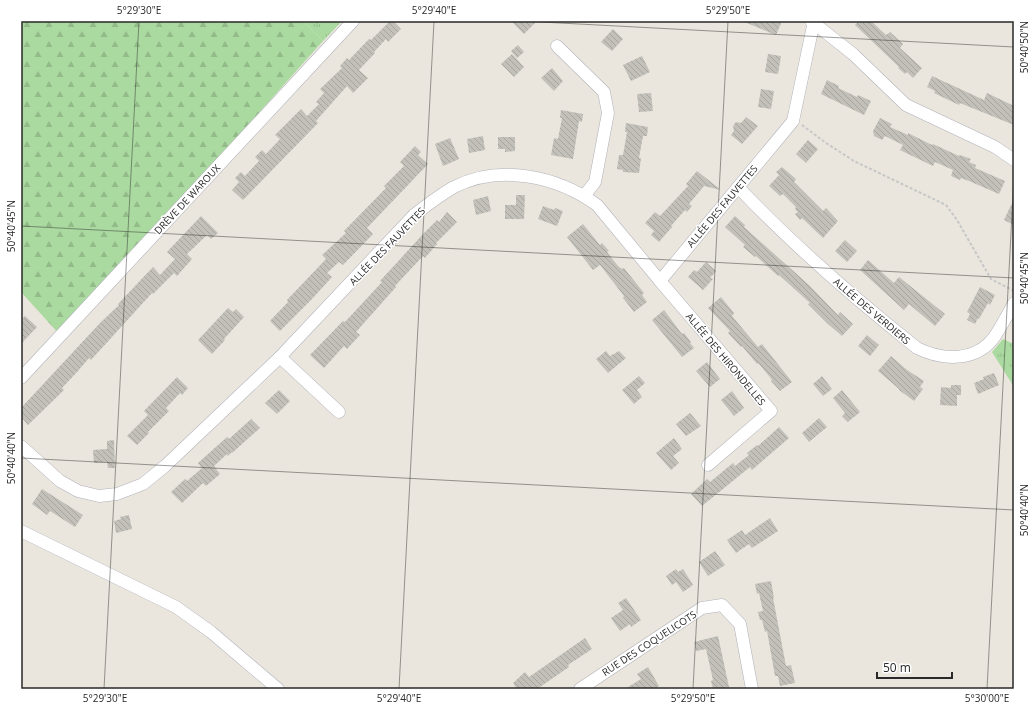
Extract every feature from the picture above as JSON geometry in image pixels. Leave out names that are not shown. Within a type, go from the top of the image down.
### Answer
[{"type":"street","name":"DRÈVE DE WAROUX","points":[[21,378],[353,21]]},
{"type":"street","name":"ALLÉE DES FAUVETTES","points":[[21,446],[60,481],[78,491],[99,496],[117,494],[143,484],[160,470],[280,357],[414,216],[430,202],[455,187],[480,178],[532,176],[556,183],[584,196],[597,205],[660,280],[792,121],[813,22]]},
{"type":"street","points":[[813,22],[853,54],[906,104],[995,147],[1014,160]]},
{"type":"street","points":[[557,46],[604,92],[608,113],[595,182],[584,196]]},
{"type":"street","name":"ALLÉE DES VERDIERS","points":[[738,187],[757,208],[856,299],[916,348],[925,352],[938,357],[955,358],[973,354],[982,349],[995,337],[1014,303]]},
{"type":"street","name":"ALLÉE DES HIRONDELLES","points":[[660,280],[771,411],[708,465]]},
{"type":"street","points":[[280,357],[339,412]]},
{"type":"street","points":[[21,531],[176,607],[211,632],[278,689]]},
{"type":"street","name":"RUE DES COQUELICOTS","points":[[580,689],[702,608],[722,605],[740,624],[752,689]]},
{"type":"path","points":[[794,117],[826,143],[854,161],[946,205],[957,220],[991,279],[1014,291]]},
{"type":"green space","points":[[21,21],[303,21],[323,41],[60,335],[21,292]]},
{"type":"green space","points":[[303,21],[342,21],[323,41]]},
{"type":"green space","points":[[1003,339],[1014,344],[1014,387],[992,352]]},
{"type":"building","points":[[390,21],[393,21],[401,29],[388,42],[386,39],[359,70],[368,78],[353,93],[347,86],[316,121],[318,123],[243,200],[232,190],[239,182],[235,178],[241,172],[245,176],[259,161],[255,157],[262,150],[266,154],[280,139],[275,135],[301,109],[307,116],[319,104],[316,102],[324,93],[320,89],[342,68],[340,66],[347,58],[349,60],[369,39],[371,40]]},
{"type":"building","points":[[511,21],[537,21],[524,34]]},
{"type":"building","points":[[742,21],[782,21],[776,35]]},
{"type":"building","points":[[859,21],[871,21],[886,35],[890,32],[903,44],[900,48],[922,68],[913,78],[907,72],[905,74],[855,25]]},
{"type":"building","points":[[613,29],[623,39],[612,51],[601,42]]},
{"type":"building","points":[[518,45],[524,52],[517,58],[511,51]]},
{"type":"building","points":[[512,54],[524,67],[514,77],[501,64]]},
{"type":"building","points":[[768,54],[781,56],[778,74],[765,72]]},
{"type":"building","points":[[642,56],[650,72],[631,81],[623,65]]},
{"type":"building","points":[[552,68],[563,81],[554,91],[541,78]]},
{"type":"building","points":[[932,76],[984,100],[987,93],[1014,106],[1014,125],[960,103],[959,105],[934,93],[935,91],[927,87]]},
{"type":"building","points":[[827,80],[839,86],[838,88],[857,97],[858,95],[871,101],[864,115],[821,94]]},
{"type":"building","points":[[761,89],[774,91],[771,109],[758,107]]},
{"type":"building","points":[[651,93],[653,111],[639,112],[637,94]]},
{"type":"building","points":[[561,110],[583,114],[582,122],[579,121],[573,159],[551,155],[554,138],[558,139],[562,118],[560,118]]},
{"type":"building","points":[[746,117],[758,126],[742,144],[731,135],[734,131],[733,126],[736,122],[741,123]]},
{"type":"building","points":[[880,118],[892,124],[890,127],[908,135],[908,133],[959,156],[960,155],[971,159],[969,162],[976,165],[975,168],[1005,181],[999,194],[961,178],[960,180],[951,176],[953,170],[935,162],[933,166],[900,150],[903,145],[885,136],[882,140],[874,136],[873,131]]},
{"type":"building","points":[[626,123],[648,127],[647,136],[643,136],[639,158],[641,158],[639,173],[623,172],[623,170],[617,169],[619,155],[623,155],[627,132],[625,132]]},
{"type":"building","points":[[483,136],[485,150],[469,153],[467,139]]},
{"type":"building","points":[[498,137],[515,137],[515,151],[505,152],[505,149],[498,149]]},
{"type":"building","points":[[450,138],[459,159],[443,166],[435,144]]},
{"type":"building","points":[[808,140],[818,149],[806,163],[796,154]]},
{"type":"building","points":[[415,146],[421,152],[418,155],[428,164],[367,228],[373,234],[343,265],[339,262],[327,273],[332,277],[280,331],[270,321],[288,302],[287,300],[326,259],[322,255],[346,233],[344,231],[386,188],[384,186],[404,166],[400,162]]},
{"type":"building","points":[[782,167],[796,179],[794,182],[823,211],[826,208],[838,221],[823,238],[802,218],[800,220],[795,214],[798,212],[795,209],[796,207],[783,194],[780,196],[769,186],[779,175],[776,172]]},
{"type":"building","points":[[697,171],[721,190],[704,186],[689,204],[692,206],[687,212],[685,210],[659,242],[651,235],[654,231],[645,223],[655,212],[660,216],[688,186],[686,184]]},
{"type":"building","points":[[516,195],[525,195],[524,219],[505,219],[505,205],[516,205]]},
{"type":"building","points":[[488,196],[491,211],[476,215],[473,200]]},
{"type":"building","points":[[1014,199],[1014,225],[1004,220]]},
{"type":"building","points":[[543,206],[554,210],[555,208],[563,211],[557,226],[538,219]]},
{"type":"building","points":[[447,212],[457,222],[436,243],[437,244],[425,258],[423,256],[395,286],[396,287],[356,332],[360,335],[347,349],[344,346],[324,368],[310,355],[343,321],[345,322],[424,233],[437,220],[439,222]]},
{"type":"building","points":[[201,216],[218,233],[211,239],[207,235],[187,254],[192,259],[177,276],[174,273],[153,294],[152,293],[91,360],[89,358],[62,388],[64,390],[28,425],[21,417],[21,408],[153,267],[160,275],[175,259],[167,252]]},
{"type":"building","points":[[735,216],[745,225],[744,227],[809,285],[838,315],[840,312],[853,324],[842,336],[808,304],[810,303],[779,275],[778,276],[756,256],[755,257],[743,247],[745,245],[725,227]]},
{"type":"building","points":[[583,224],[600,245],[602,243],[618,266],[622,269],[624,268],[644,293],[642,295],[647,302],[634,312],[623,298],[624,296],[600,265],[593,270],[567,237]]},
{"type":"building","points":[[845,240],[857,251],[847,262],[835,251]]},
{"type":"building","points":[[868,260],[894,283],[899,277],[945,314],[935,326],[909,304],[904,310],[860,270]]},
{"type":"building","points":[[706,262],[716,271],[710,278],[713,279],[703,290],[688,277],[694,270],[697,272]]},
{"type":"building","points":[[980,287],[995,295],[990,305],[988,303],[975,324],[967,320],[970,314],[967,312]]},
{"type":"building","points":[[721,297],[734,313],[732,316],[758,347],[762,344],[792,382],[780,391],[758,363],[757,364],[742,346],[741,347],[728,333],[730,331],[708,308]]},
{"type":"building","points":[[228,308],[233,312],[236,309],[244,317],[212,354],[198,340]]},
{"type":"building","points":[[664,310],[682,334],[684,333],[694,348],[682,357],[652,320]]},
{"type":"building","points":[[25,316],[37,327],[21,344],[21,320]]},
{"type":"building","points":[[867,335],[879,345],[870,356],[858,346]]},
{"type":"building","points":[[606,351],[610,356],[619,351],[626,358],[608,373],[596,359]]},
{"type":"building","points":[[891,356],[907,370],[924,381],[920,387],[923,389],[914,401],[878,371]]},
{"type":"building","points":[[707,362],[720,379],[710,387],[696,371]]},
{"type":"building","points":[[994,373],[999,385],[978,394],[974,383],[984,379],[983,377]]},
{"type":"building","points":[[639,376],[645,383],[637,390],[642,397],[634,404],[622,390]]},
{"type":"building","points":[[822,376],[832,389],[823,396],[813,384]]},
{"type":"building","points":[[177,377],[188,388],[182,395],[180,393],[166,408],[169,411],[137,445],[127,436],[148,415],[144,411]]},
{"type":"building","points":[[951,385],[961,385],[961,395],[957,395],[957,406],[940,405],[941,387],[951,388]]},
{"type":"building","points":[[279,390],[290,401],[277,414],[265,403]]},
{"type":"building","points":[[842,390],[860,412],[848,422],[842,416],[845,413],[833,398]]},
{"type":"building","points":[[732,391],[744,408],[734,416],[721,400]]},
{"type":"building","points":[[690,413],[701,426],[686,436],[676,424]]},
{"type":"building","points":[[819,418],[827,427],[809,442],[802,433]]},
{"type":"building","points":[[251,419],[260,428],[232,453],[228,456],[227,454],[214,466],[220,474],[206,486],[203,483],[182,503],[171,492],[185,479],[187,481],[202,468],[198,463],[227,437],[229,439]]},
{"type":"building","points":[[779,427],[789,438],[752,470],[750,467],[702,506],[691,494],[707,479],[710,482],[733,463],[735,466],[749,455],[747,453],[757,445],[758,446]]},
{"type":"building","points":[[674,438],[682,449],[673,456],[679,463],[671,470],[656,453]]},
{"type":"building","points":[[114,440],[115,468],[108,468],[107,462],[94,463],[93,450],[107,449],[107,441]]},
{"type":"building","points":[[42,489],[83,515],[75,527],[50,511],[47,515],[32,504]]},
{"type":"building","points":[[129,515],[132,529],[116,533],[114,521],[121,519],[120,517]]},
{"type":"building","points":[[770,518],[778,531],[752,548],[749,544],[736,553],[727,540],[742,530],[745,535]]},
{"type":"building","points":[[715,551],[725,565],[708,576],[699,562]]},
{"type":"building","points":[[676,569],[678,572],[683,569],[693,585],[683,592],[676,582],[672,585],[666,576]]},
{"type":"building","points":[[771,581],[786,666],[791,665],[795,683],[780,686],[778,676],[775,676],[767,631],[765,632],[758,612],[763,611],[759,593],[757,594],[755,584]]},
{"type":"building","points":[[626,598],[641,620],[631,627],[630,624],[620,631],[611,618],[623,610],[618,603]]},
{"type":"building","points":[[718,636],[729,687],[727,688],[728,689],[713,689],[711,681],[713,680],[706,649],[696,651],[694,642]]},
{"type":"building","points":[[585,638],[592,649],[568,665],[569,667],[537,689],[517,689],[513,683],[525,672],[529,677]]},
{"type":"building","points":[[648,667],[659,686],[654,689],[625,689],[641,679],[637,674]]}]
